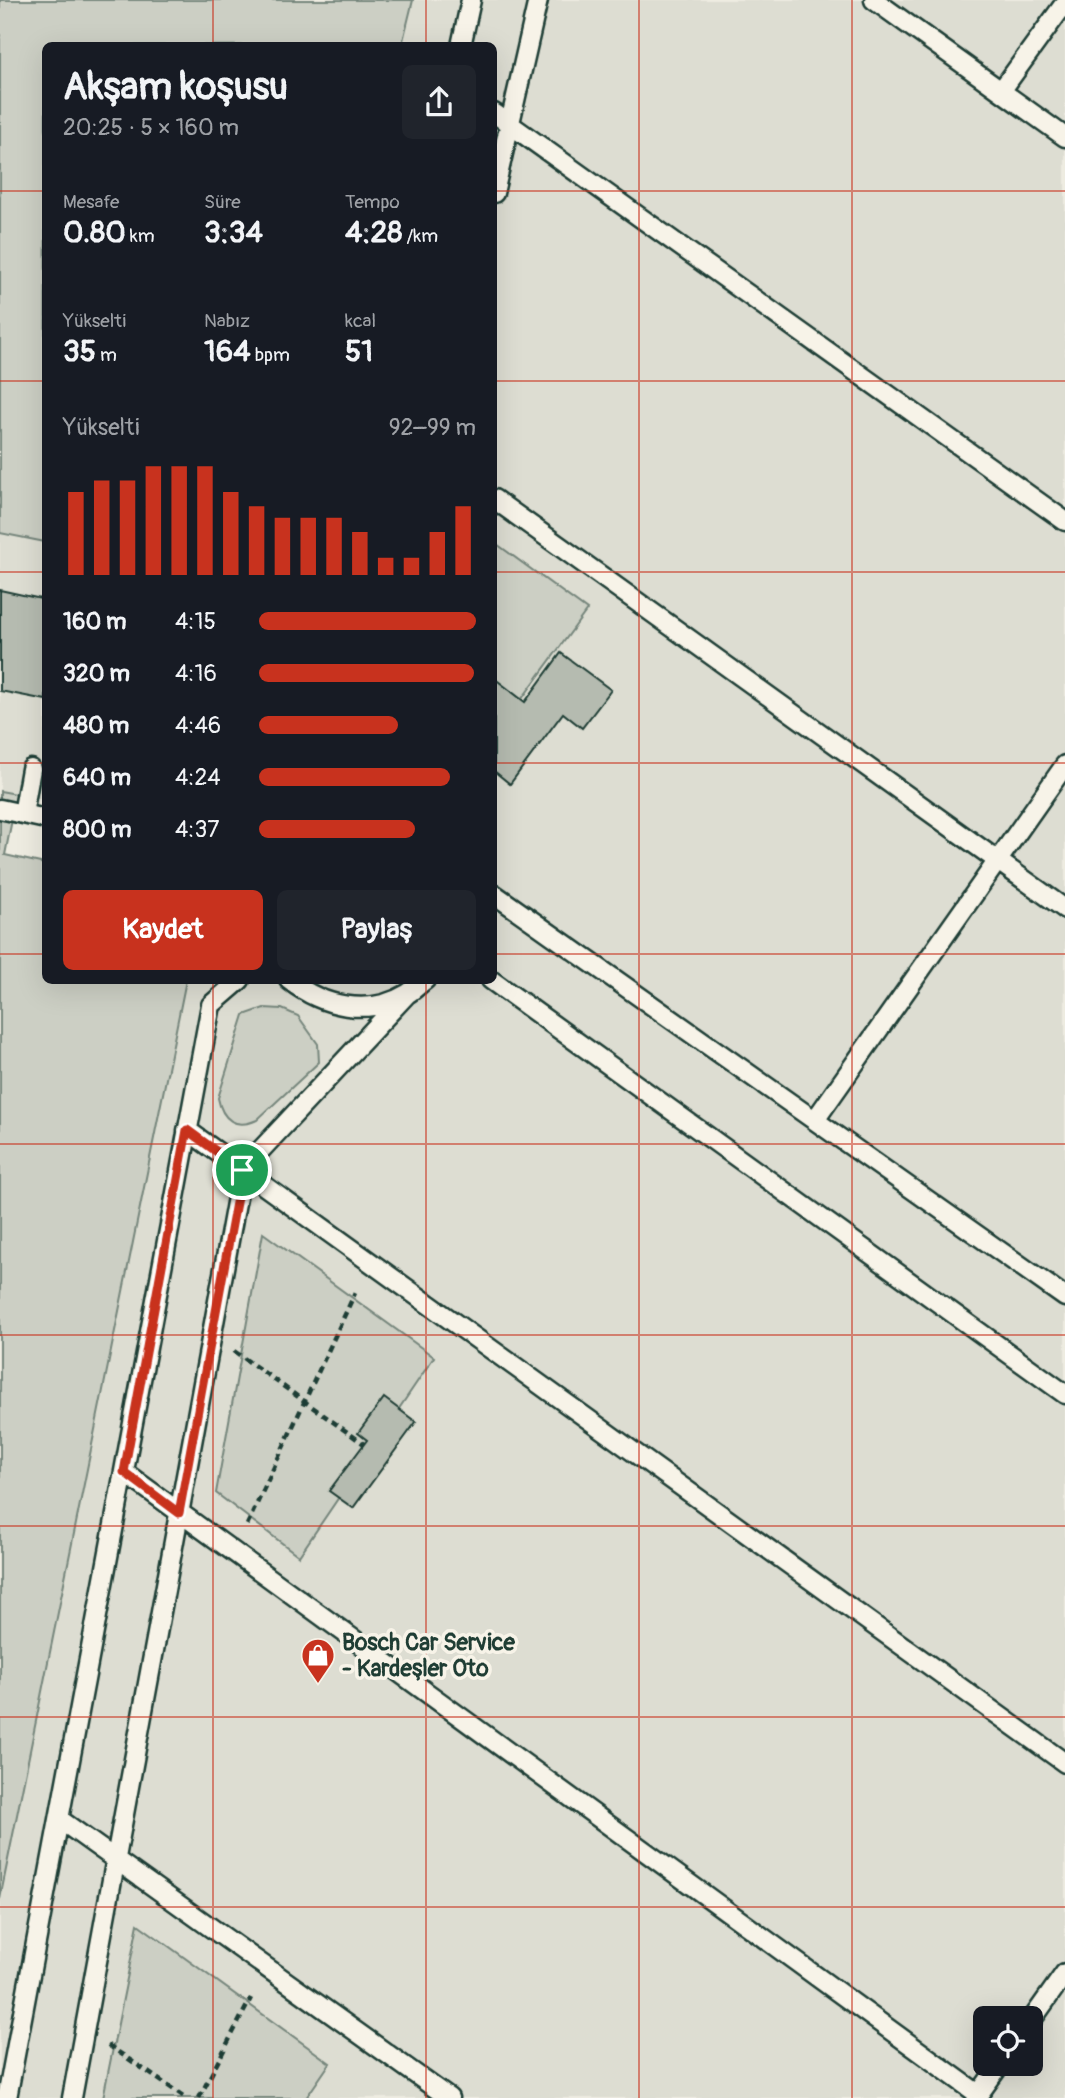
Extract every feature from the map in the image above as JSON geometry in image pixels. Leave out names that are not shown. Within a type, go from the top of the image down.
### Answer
[{"type":"lane","points":[[462,42],[471,0]]},
{"type":"lane","points":[[497,179],[538,0]]},
{"type":"lane","points":[[874,0],[1065,137]]},
{"type":"lane","points":[[1001,91],[1065,3]]},
{"type":"lane","points":[[497,115],[1065,521]]},
{"type":"lane","points":[[497,501],[1065,909]]},
{"type":"lane","points":[[815,1121],[1065,765]]},
{"type":"lane","points":[[23,814],[31,769]]},
{"type":"lane","points":[[0,809],[42,818]]},
{"type":"lane","points":[[497,896],[1065,1297]]},
{"type":"lane","points":[[7,2098],[211,1005],[235,984]]},
{"type":"lane","points":[[295,984],[317,998],[346,1007],[377,1005],[407,994]]},
{"type":"lane","points":[[72,2098],[242,1170],[407,994],[420,984]]},
{"type":"lane","points":[[497,984],[1065,1394]]},
{"type":"lane","points":[[187,1130],[1065,1763]]},
{"type":"lane","points":[[124,1472],[977,2096],[992,2076]]},
{"type":"lane","points":[[59,1819],[449,2098]]},
{"type":"lane","points":[[1042,2006],[1065,1973]]},
{"type":"path","points":[[247,1525],[355,1293]]},
{"type":"path","points":[[235,1351],[364,1444]]},
{"type":"path","points":[[199,2098],[251,1998]]},
{"type":"path","points":[[108,2045],[186,2098]]},
{"type":"shaded area","points":[[0,0],[413,0],[403,42],[42,42],[42,541],[0,533]]},
{"type":"shaded area","points":[[413,0],[1065,0],[1065,2098],[0,2098],[0,1899],[185,984],[497,984],[497,42],[403,42]]},
{"type":"shaded area","points":[[0,533],[42,541],[42,799],[0,791]]},
{"type":"shaded area","points":[[497,544],[587,610],[497,733]]},
{"type":"shaded area","points":[[0,791],[17,794],[5,855],[42,863],[42,984],[185,984],[0,1899]]},
{"type":"shaded area","points":[[264,1008],[282,1009],[298,1016],[318,1044],[319,1062],[257,1120],[236,1123],[226,1117],[218,1098],[244,1015]]},
{"type":"shaded area","points":[[263,1233],[434,1357],[299,1556],[216,1493]]},
{"type":"shaded area","points":[[138,1924],[330,2063],[306,2098],[103,2098]]},
{"type":"building","points":[[0,590],[42,599],[42,699],[0,691]]},
{"type":"building","points":[[561,653],[611,690],[582,728],[563,713],[510,784],[497,773],[497,680],[525,702]]},
{"type":"building","points":[[384,1398],[416,1422],[353,1508],[329,1491],[367,1440],[358,1433]]},
{"type":"place","name":"Bosch Car Service - Kardeşler Oto","points":[[318,1685]]},
{"type":"route","points":[[187,1130],[242,1170],[179,1513],[124,1472],[187,1130]]}]
